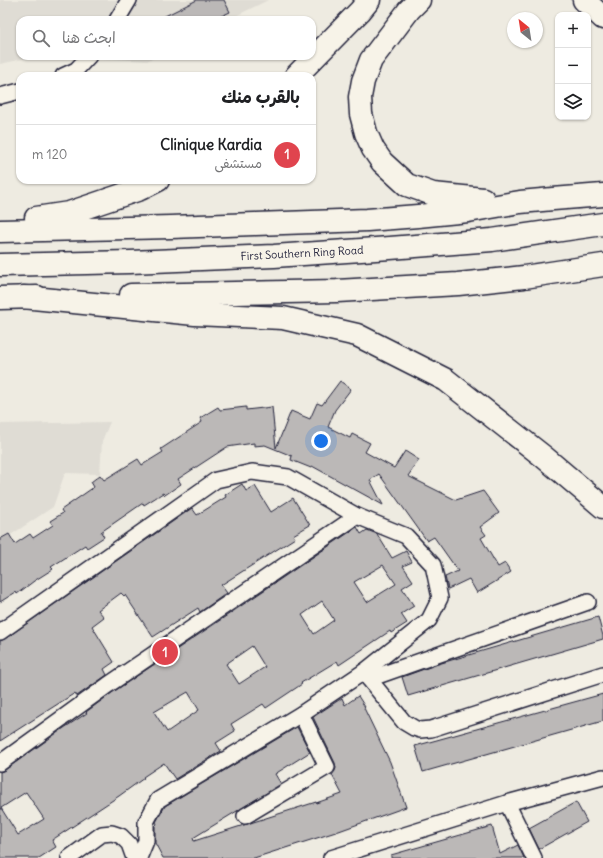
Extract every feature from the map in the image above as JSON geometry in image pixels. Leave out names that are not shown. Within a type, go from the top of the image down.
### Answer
[{"type":"highway","points":[[316,56],[369,0]]},
{"type":"highway","points":[[419,0],[371,60],[363,81],[360,97],[361,114],[366,133],[374,149],[382,162],[407,185],[433,194],[520,202]]},
{"type":"highway","points":[[584,0],[603,18]]},
{"type":"highway","points":[[596,0],[603,8]]},
{"type":"highway","points":[[300,72],[312,60]]},
{"type":"highway","points":[[0,220],[37,218],[70,213],[140,189],[150,184]]},
{"type":"highway","points":[[0,231],[171,228],[367,220],[468,211],[520,202],[603,196]]},
{"type":"highway","name":"First Southern Ring Road","points":[[0,265],[138,262],[390,248],[492,240],[603,224]]},
{"type":"highway","points":[[0,298],[344,291],[458,284],[524,277],[603,265]]},
{"type":"highway","points":[[23,297],[195,314],[283,318],[357,335],[446,380],[544,457],[603,507]]},
{"type":"street","points":[[119,16],[129,0]]},
{"type":"street","points":[[71,72],[76,70],[85,60]]},
{"type":"street","points":[[0,96],[16,92]]},
{"type":"street","points":[[0,632],[216,480],[252,472],[288,477],[357,516],[406,536],[433,565],[440,598],[429,620],[367,675],[158,800],[146,822],[146,841],[139,858]]},
{"type":"street","points":[[0,763],[108,685],[357,516]]},
{"type":"street","points":[[367,675],[588,602]]},
{"type":"street","points":[[367,675],[404,722],[414,728],[425,730],[603,674]]},
{"type":"street","points":[[245,816],[327,767],[301,714]]},
{"type":"street","points":[[331,858],[507,803],[603,777]]},
{"type":"street","points":[[507,803],[534,858]]},
{"type":"street","points":[[70,858],[102,834],[112,833],[121,836],[129,844],[134,858]]},
{"type":"shaded area","points":[[0,0],[268,0],[236,16],[16,16],[16,60],[18,60],[0,64]]},
{"type":"shaded area","points":[[110,422],[102,441],[100,474],[65,473],[53,507],[0,542],[0,424]]},
{"type":"building","points":[[197,0],[224,0],[230,12],[222,16],[165,16]]},
{"type":"building","points":[[340,381],[351,389],[335,410],[328,427],[350,438],[352,434],[370,443],[365,452],[394,468],[405,451],[419,460],[408,476],[456,500],[483,491],[499,513],[480,527],[486,535],[481,538],[498,567],[505,563],[511,572],[477,593],[469,579],[448,589],[445,577],[458,571],[434,537],[427,541],[379,474],[370,480],[383,505],[312,466],[311,468],[291,460],[292,456],[265,445],[254,446],[254,443],[227,447],[178,479],[181,484],[165,495],[163,493],[144,505],[143,503],[101,532],[104,537],[87,548],[85,545],[51,567],[53,569],[17,594],[16,592],[0,602],[0,539],[9,534],[15,544],[30,534],[33,538],[53,525],[50,521],[63,513],[61,510],[94,487],[91,482],[100,475],[104,480],[138,459],[142,465],[163,452],[161,449],[202,422],[200,418],[218,407],[220,410],[246,407],[246,410],[272,407],[276,448],[291,411],[310,419],[317,403],[322,405]]},
{"type":"building","points":[[242,484],[246,491],[255,486],[271,512],[293,498],[310,525],[293,535],[295,538],[221,585],[227,593],[200,612],[198,608],[153,637],[125,595],[124,596],[121,593],[98,610],[104,617],[92,626],[114,662],[104,669],[107,675],[77,696],[75,693],[0,741],[0,641],[5,639],[192,508],[197,515],[226,497],[225,495]]},
{"type":"building","points":[[357,527],[361,534],[367,530],[377,534],[392,558],[406,551],[412,562],[403,566],[413,581],[402,588],[414,606],[401,614],[407,623],[391,633],[390,631],[339,665],[337,661],[301,683],[302,684],[266,708],[263,704],[231,724],[235,731],[216,743],[221,751],[175,779],[164,763],[119,796],[52,840],[56,847],[39,858],[0,858],[0,772],[87,713],[86,712],[113,692]],"holes":[[[383,565],[396,584],[367,602],[354,582]],[[322,601],[334,620],[314,634],[302,615]],[[252,646],[265,667],[239,684],[226,664]],[[188,692],[199,710],[167,732],[154,712]],[[26,792],[44,819],[18,835],[1,808]]]},
{"type":"building","points":[[598,617],[603,639],[408,696],[402,677],[438,664]]},
{"type":"building","points":[[603,694],[603,721],[423,772],[415,746]]},
{"type":"building","points":[[358,696],[365,707],[364,708],[390,762],[406,807],[339,831],[254,858],[163,858],[155,843],[155,826],[165,806],[297,727],[310,752],[275,774],[281,784],[193,838],[194,841],[342,794],[332,775],[336,768],[335,763],[313,717],[342,698],[345,705]]},
{"type":"building","points":[[576,802],[587,822],[539,849],[529,828]]},
{"type":"building","points":[[492,826],[500,854],[518,845],[524,858],[391,858],[391,855]]},
{"type":"place","name":"Clinique Kardia","points":[[165,652]]}]
